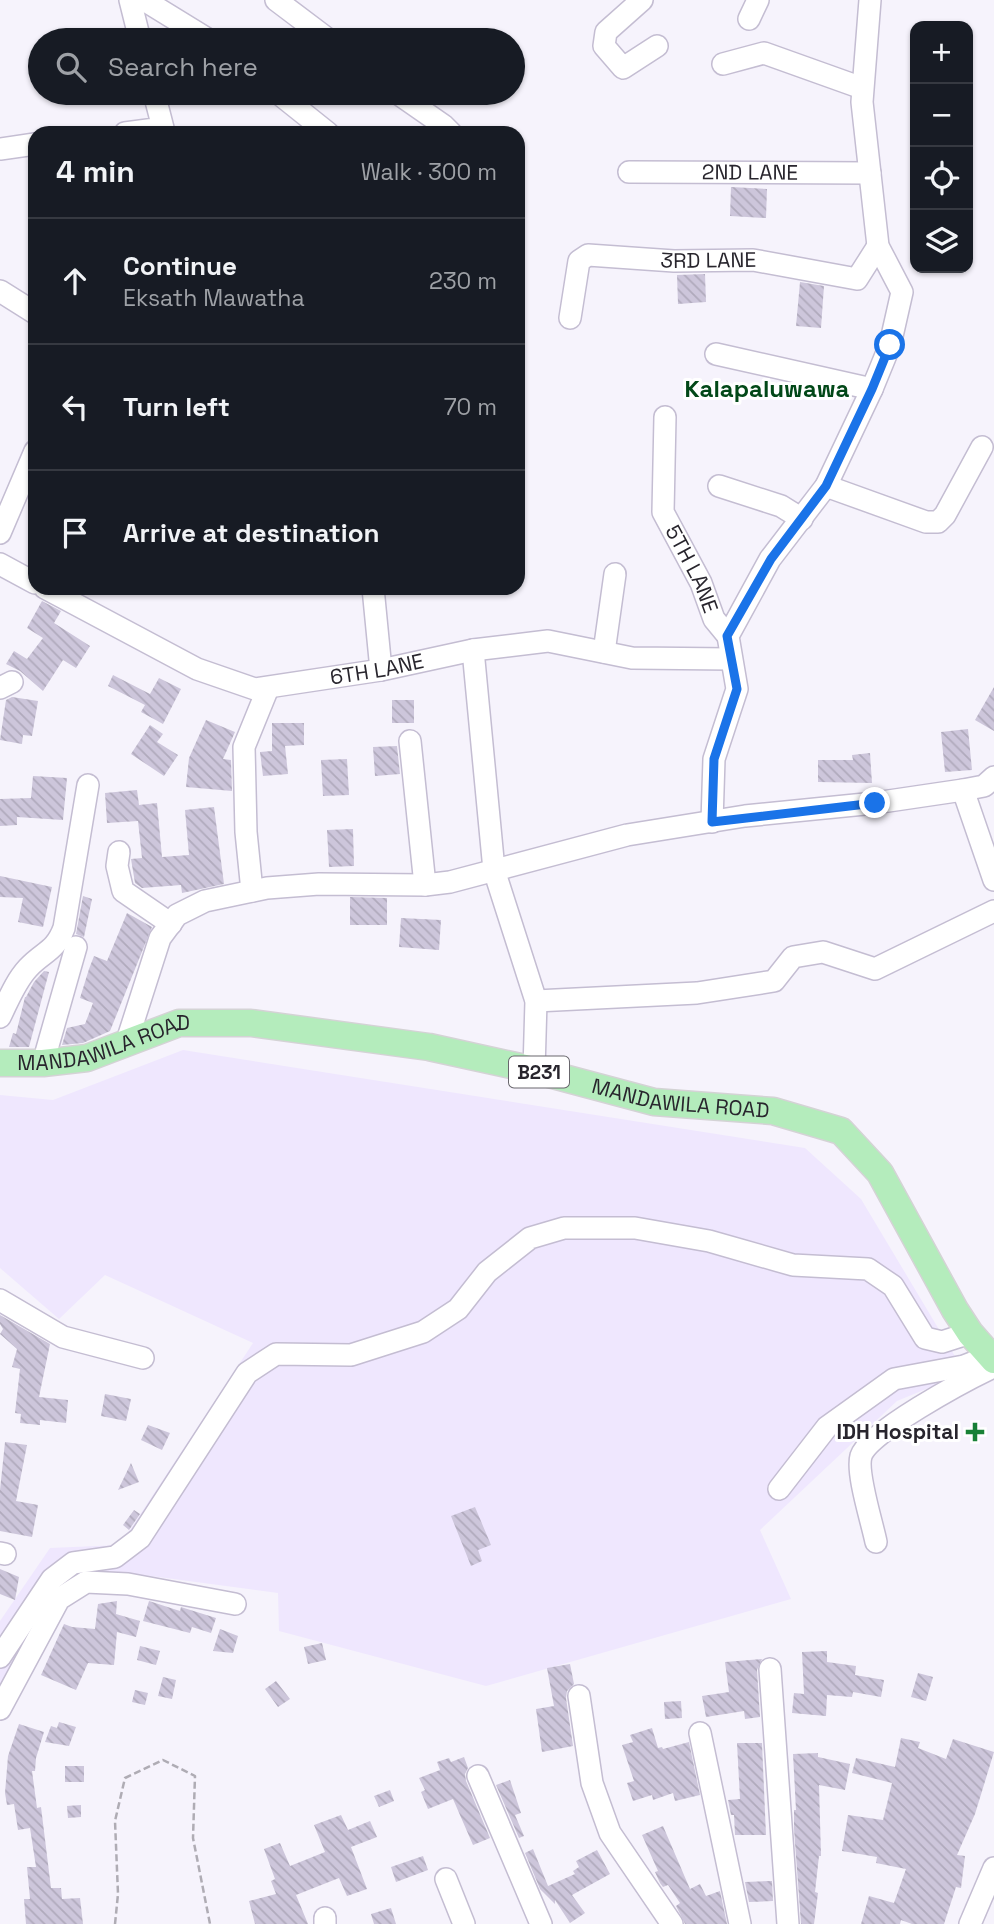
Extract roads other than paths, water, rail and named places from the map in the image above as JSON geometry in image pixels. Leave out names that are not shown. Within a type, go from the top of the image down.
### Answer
[{"type":"main road","name":"MANDAWILA ROAD","points":[[0,1063],[43,1063],[87,1058],[179,1024],[251,1023],[429,1046],[654,1102],[774,1111],[841,1131],[880,1173],[970,1333],[993,1361]]},
{"type":"street","points":[[130,0],[137,28]]},
{"type":"street","points":[[145,0],[190,28]]},
{"type":"street","points":[[276,0],[313,28]]},
{"type":"street","points":[[642,0],[606,32],[604,46],[623,68],[657,46]]},
{"type":"street","points":[[749,19],[758,0]]},
{"type":"street","points":[[712,822],[714,759],[737,689],[727,636],[771,559],[826,486],[890,345],[902,292],[878,246],[870,173],[862,88],[870,0]]},
{"type":"street","points":[[723,64],[764,53],[862,88]]},
{"type":"street","points":[[157,105],[162,126]]},
{"type":"street","points":[[293,105],[319,126]]},
{"type":"street","points":[[414,105],[444,126]]},
{"type":"street","points":[[0,149],[28,145]]},
{"type":"street","name":"2ND LANE","points":[[629,172],[870,173]]},
{"type":"street","name":"3RD LANE","points":[[570,318],[579,261],[588,255],[674,261],[753,260],[857,279],[878,246]]},
{"type":"street","points":[[0,291],[28,309]]},
{"type":"street","points":[[716,355],[872,389]]},
{"type":"street","name":"5TH LANE","points":[[665,417],[663,512],[701,583],[714,619],[727,636]]},
{"type":"street","points":[[826,486],[926,522],[938,522],[945,515],[982,447]]},
{"type":"street","points":[[0,533],[28,467]]},
{"type":"street","points":[[719,486],[781,506],[802,519]]},
{"type":"street","points":[[0,564],[28,579]]},
{"type":"street","points":[[604,652],[615,574]]},
{"type":"street","name":"6TH LANE","points":[[58,595],[197,670],[255,688],[381,670],[472,650],[548,641],[632,658],[731,659]]},
{"type":"street","points":[[374,595],[381,670]]},
{"type":"street","points":[[472,650],[494,870],[536,1001],[534,1070]]},
{"type":"street","points":[[252,891],[246,832],[244,747],[268,688]]},
{"type":"street","points":[[410,741],[425,885]]},
{"type":"street","points":[[126,1044],[160,938],[177,915],[205,901],[252,891],[319,884],[425,885],[450,882],[627,835],[962,790],[985,786],[994,777]]},
{"type":"street","points":[[0,1017],[28,968],[59,943],[88,785]]},
{"type":"street","points":[[962,790],[994,880]]},
{"type":"street","points":[[119,852],[117,866],[123,891],[170,924]]},
{"type":"street","points":[[536,1001],[698,993],[774,981],[793,957],[823,952],[875,969],[994,911]]},
{"type":"street","points":[[43,1063],[76,947]]},
{"type":"street","points":[[0,1657],[52,1579],[73,1563],[115,1557],[140,1538],[247,1373],[276,1354],[351,1356],[423,1332],[458,1309],[487,1272],[530,1238],[564,1228],[635,1228],[709,1241],[793,1265],[868,1269],[893,1286],[925,1338],[942,1342],[970,1333]]},
{"type":"street","points":[[0,1300],[63,1337],[143,1358]]},
{"type":"street","points":[[779,1489],[827,1427],[894,1379],[993,1361]]},
{"type":"street","points":[[876,1542],[860,1466],[862,1452],[888,1428],[993,1361]]},
{"type":"street","points":[[0,1709],[59,1599],[86,1582],[128,1584],[235,1604]]},
{"type":"street","points":[[770,1669],[788,1924]]},
{"type":"street","points":[[579,1696],[592,1783],[610,1833],[673,1924]]},
{"type":"street","points":[[700,1733],[740,1924]]},
{"type":"street","points":[[478,1776],[541,1924]]},
{"type":"street","points":[[970,1924],[994,1868]]},
{"type":"street","points":[[446,1879],[464,1924]]},
{"type":"place","name":"IDH Hospital","points":[[975,1432]]},
{"type":"district","name":"Kalapaluwawa","points":[[767,389]]}]
